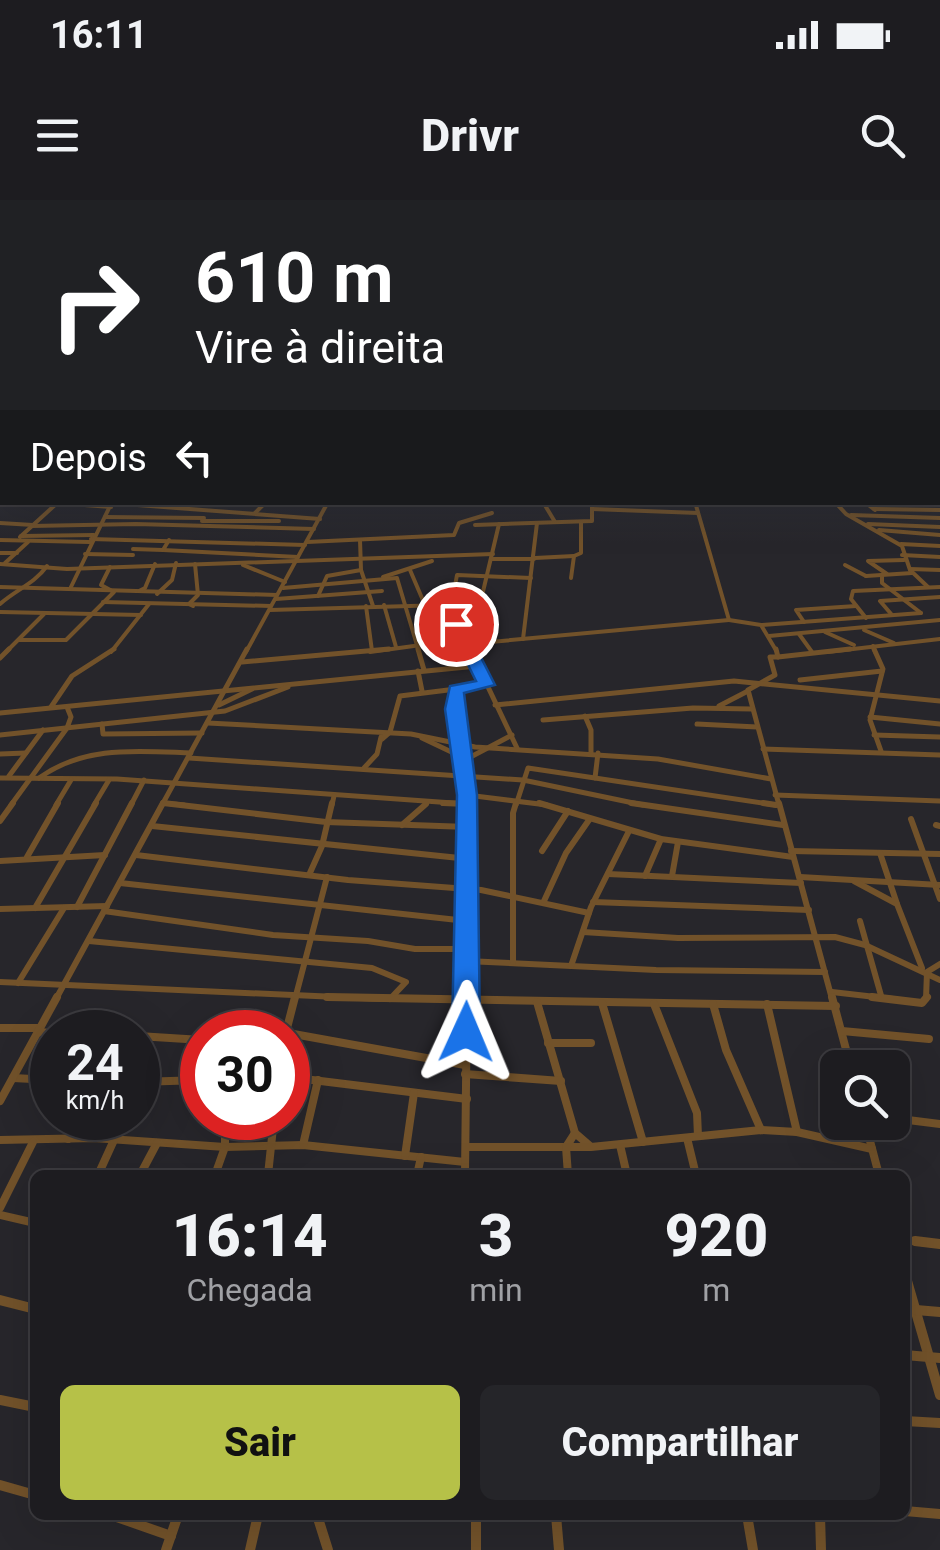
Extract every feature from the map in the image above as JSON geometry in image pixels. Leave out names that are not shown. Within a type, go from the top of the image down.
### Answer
[{"type":"street","points":[[16,542],[56,505]]},
{"type":"street","points":[[72,589],[84,554],[110,505]]},
{"type":"street","points":[[254,514],[263,505]]},
{"type":"street","points":[[51,1010],[327,505]]},
{"type":"street","points":[[545,505],[556,522]]},
{"type":"street","points":[[696,505],[729,620]]},
{"type":"street","points":[[838,505],[899,544],[940,546]]},
{"type":"street","points":[[868,505],[885,516]]},
{"type":"street","points":[[149,524],[157,506],[254,514],[314,529]]},
{"type":"street","points":[[233,512],[239,506]]},
{"type":"street","points":[[467,642],[473,636],[498,524],[488,506]]},
{"type":"street","points":[[475,525],[593,521],[592,506],[698,512]]},
{"type":"street","points":[[172,525],[187,509]]},
{"type":"street","points":[[850,516],[938,518],[937,510],[874,509]]},
{"type":"street","points":[[194,526],[210,510]]},
{"type":"street","points":[[21,536],[306,544],[454,535],[459,523],[492,513]]},
{"type":"street","points":[[104,517],[279,521]]},
{"type":"street","points":[[0,523],[194,526],[320,519]]},
{"type":"street","points":[[84,554],[190,550],[360,562],[492,556],[534,559],[547,554],[580,554],[581,522]]},
{"type":"street","points":[[523,638],[537,523]]},
{"type":"street","points":[[867,524],[940,527]]},
{"type":"street","points":[[179,539],[187,526]]},
{"type":"street","points":[[919,533],[940,527]]},
{"type":"street","points":[[878,530],[940,535]]},
{"type":"street","points":[[0,540],[91,540]]},
{"type":"street","points":[[129,565],[133,552],[130,540]]},
{"type":"street","points":[[163,550],[169,540]]},
{"type":"street","points":[[361,540],[360,562],[374,606]]},
{"type":"street","points":[[2,564],[28,542]]},
{"type":"street","points":[[899,544],[911,571],[928,587]]},
{"type":"street","points":[[190,550],[192,563],[198,567],[198,595]]},
{"type":"street","points":[[0,553],[17,553]]},
{"type":"street","points":[[264,555],[283,585],[396,578],[419,644],[422,691]]},
{"type":"street","points":[[571,578],[574,556]]},
{"type":"street","points":[[885,574],[868,561],[940,557]]},
{"type":"street","points":[[377,580],[436,558]]},
{"type":"street","points":[[2,564],[80,568],[296,560]]},
{"type":"street","points":[[132,593],[144,589],[156,563]]},
{"type":"street","points":[[156,594],[172,580],[176,563]]},
{"type":"street","points":[[237,563],[276,577]]},
{"type":"street","points":[[274,568],[282,563]]},
{"type":"street","points":[[37,586],[47,566]]},
{"type":"street","points":[[111,566],[101,586],[114,592]]},
{"type":"street","points":[[845,566],[882,583],[929,620]]},
{"type":"street","points":[[318,596],[321,585],[331,574],[362,570]]},
{"type":"street","points":[[410,570],[452,668]]},
{"type":"street","points":[[866,576],[940,570]]},
{"type":"street","points":[[882,583],[885,574]]},
{"type":"street","points":[[450,612],[456,576],[531,578]]},
{"type":"street","points":[[0,587],[276,597],[382,590]]},
{"type":"street","points":[[866,618],[850,595],[853,591],[940,587]]},
{"type":"street","points":[[1,600],[15,595],[19,588]]},
{"type":"street","points":[[19,640],[64,641],[114,592]]},
{"type":"street","points":[[193,606],[188,604],[198,595]]},
{"type":"street","points":[[306,609],[312,606],[308,597]]},
{"type":"street","points":[[894,616],[880,601],[936,598],[940,605]]},
{"type":"street","points":[[103,602],[306,609],[480,604]]},
{"type":"street","points":[[50,708],[72,676],[113,650],[124,631],[149,604]]},
{"type":"street","points":[[445,604],[517,748]]},
{"type":"street","points":[[384,605],[396,647]]},
{"type":"street","points":[[366,606],[372,651]]},
{"type":"street","points":[[805,623],[796,610],[856,606]]},
{"type":"street","points":[[0,612],[141,615]]},
{"type":"street","points":[[240,662],[729,620],[761,625],[921,613]]},
{"type":"street","points":[[0,658],[44,614]]},
{"type":"street","points":[[769,636],[940,620]]},
{"type":"street","points":[[761,625],[778,657]]},
{"type":"street","points":[[858,628],[895,644]]},
{"type":"street","points":[[824,632],[864,647]]},
{"type":"street","points":[[800,634],[812,652]]},
{"type":"street","points":[[718,706],[774,674],[770,658],[940,639]]},
{"type":"street","points":[[873,646],[882,672],[870,717],[880,751]]},
{"type":"street","points":[[0,714],[477,666]]},
{"type":"street","points":[[800,680],[882,672]]},
{"type":"street","points":[[0,735],[216,709],[310,682]]},
{"type":"street","points":[[495,705],[701,683],[759,684],[940,701]]},
{"type":"street","points":[[390,732],[398,698],[422,691],[486,685]]},
{"type":"street","points":[[216,709],[254,688]]},
{"type":"street","points":[[456,689],[458,744],[466,776],[469,860],[465,1170]]},
{"type":"street","points":[[748,690],[847,1050]]},
{"type":"street","points":[[244,695],[261,698]]},
{"type":"street","points":[[0,821],[67,728],[71,717],[66,706]]},
{"type":"street","points":[[542,720],[718,706],[752,709]]},
{"type":"street","points":[[585,716],[592,730],[595,778]]},
{"type":"street","points":[[870,717],[940,724]]},
{"type":"street","points":[[102,724],[102,734],[202,733]]},
{"type":"street","points":[[208,724],[381,735],[390,732],[458,744],[690,763],[770,779]]},
{"type":"street","points":[[697,724],[757,726]]},
{"type":"street","points":[[4,778],[43,730]]},
{"type":"street","points":[[363,768],[377,754],[381,735]]},
{"type":"street","points":[[417,735],[463,759]]},
{"type":"street","points":[[874,735],[940,737]]},
{"type":"street","points":[[463,759],[512,736]]},
{"type":"street","points":[[763,750],[940,755]]},
{"type":"street","points":[[33,779],[89,752],[190,755],[522,780],[646,806],[783,825]]},
{"type":"street","points":[[0,754],[26,753]]},
{"type":"street","points":[[513,962],[515,798],[531,767],[777,805]]},
{"type":"street","points":[[4,778],[176,780],[427,803],[515,798],[628,832],[678,842],[792,854],[940,854]]},
{"type":"street","points":[[27,858],[71,780]]},
{"type":"street","points":[[35,908],[109,780]]},
{"type":"street","points":[[76,907],[144,780]]},
{"type":"street","points":[[774,795],[940,801]]},
{"type":"street","points":[[309,875],[322,846],[334,796]]},
{"type":"street","points":[[163,803],[326,822],[468,827]]},
{"type":"street","points":[[401,826],[427,803]]},
{"type":"street","points":[[542,851],[568,811]]},
{"type":"street","points":[[910,819],[940,899]]},
{"type":"street","points":[[544,901],[566,853],[590,820]]},
{"type":"street","points":[[152,826],[469,860]]},
{"type":"street","points":[[571,966],[593,902],[628,832]]},
{"type":"street","points":[[644,876],[660,839]]},
{"type":"street","points":[[672,876],[678,842]]},
{"type":"street","points":[[832,992],[922,1003],[928,990],[925,971],[896,904],[880,852]]},
{"type":"street","points":[[136,854],[467,889],[544,901],[589,914]]},
{"type":"street","points":[[0,861],[105,855]]},
{"type":"street","points":[[608,874],[848,879],[936,885]]},
{"type":"street","points":[[291,1010],[326,877]]},
{"type":"street","points":[[848,879],[896,904]]},
{"type":"street","points":[[120,883],[467,920]]},
{"type":"street","points":[[593,902],[809,910]]},
{"type":"street","points":[[18,982],[64,908]]},
{"type":"street","points":[[0,909],[105,909],[308,938],[466,950]]},
{"type":"street","points":[[860,921],[882,999]]},
{"type":"street","points":[[583,932],[678,938],[834,937],[865,946],[940,980]]},
{"type":"street","points":[[89,941],[350,965],[396,974],[406,985],[390,999]]},
{"type":"street","points":[[466,961],[825,972]]},
{"type":"street","points":[[925,971],[940,964]]},
{"type":"street","points":[[0,982],[390,999],[836,1006]]},
{"type":"street","points":[[536,1002],[575,1133],[591,1146]]},
{"type":"street","points":[[602,1003],[622,1056],[643,1142]]},
{"type":"street","points":[[654,1004],[697,1113],[698,1136]]},
{"type":"street","points":[[713,1004],[726,1050],[760,1130]]},
{"type":"street","points":[[767,1004],[797,1132]]},
{"type":"street","points":[[0,1028],[30,1030]]},
{"type":"street","points":[[842,1031],[930,1039]]},
{"type":"street","points":[[310,1038],[465,1069],[562,1081]]},
{"type":"street","points":[[548,1043],[591,1043]]},
{"type":"street","points":[[0,1101],[30,1047]]},
{"type":"street","points":[[13,1078],[30,1079]]},
{"type":"street","points":[[310,1079],[467,1099]]},
{"type":"street","points":[[303,1145],[318,1080]]},
{"type":"street","points":[[405,1156],[414,1093]]},
{"type":"street","points":[[910,1120],[940,1124]]},
{"type":"street","points":[[466,1147],[620,1145],[760,1130],[797,1132],[872,1149]]},
{"type":"street","points":[[568,1170],[566,1148],[575,1133]]},
{"type":"street","points":[[687,1138],[695,1170]]},
{"type":"street","points":[[0,1140],[45,1140]]},
{"type":"street","points":[[100,1170],[114,1140],[224,1147],[303,1145],[465,1162]]},
{"type":"street","points":[[217,1170],[224,1140]]},
{"type":"street","points":[[268,1170],[271,1140]]},
{"type":"street","points":[[870,1140],[878,1170]]},
{"type":"street","points":[[30,1222],[0,1211],[33,1141]]},
{"type":"street","points":[[143,1170],[157,1143]]},
{"type":"street","points":[[620,1145],[627,1170]]},
{"type":"street","points":[[418,1170],[422,1157]]},
{"type":"street","points":[[910,1241],[940,1244]]},
{"type":"street","points":[[0,1300],[30,1309]]},
{"type":"street","points":[[910,1301],[934,1357],[940,1395]]},
{"type":"street","points":[[916,1310],[940,1312]]},
{"type":"street","points":[[0,1400],[30,1406]]},
{"type":"street","points":[[910,1422],[940,1423]]},
{"type":"street","points":[[0,1485],[30,1494]]},
{"type":"street","points":[[910,1512],[940,1514]]},
{"type":"street","points":[[125,1520],[170,1536]]},
{"type":"street","points":[[166,1550],[176,1520]]},
{"type":"street","points":[[250,1550],[257,1520]]},
{"type":"street","points":[[319,1520],[328,1550]]},
{"type":"street","points":[[476,1520],[476,1550]]},
{"type":"street","points":[[557,1520],[560,1550]]},
{"type":"street","points":[[749,1520],[753,1550]]},
{"type":"street","points":[[820,1520],[821,1550]]},
{"type":"route","points":[[456,624],[486,685],[456,689],[454,709],[467,795],[466,1032]]}]
